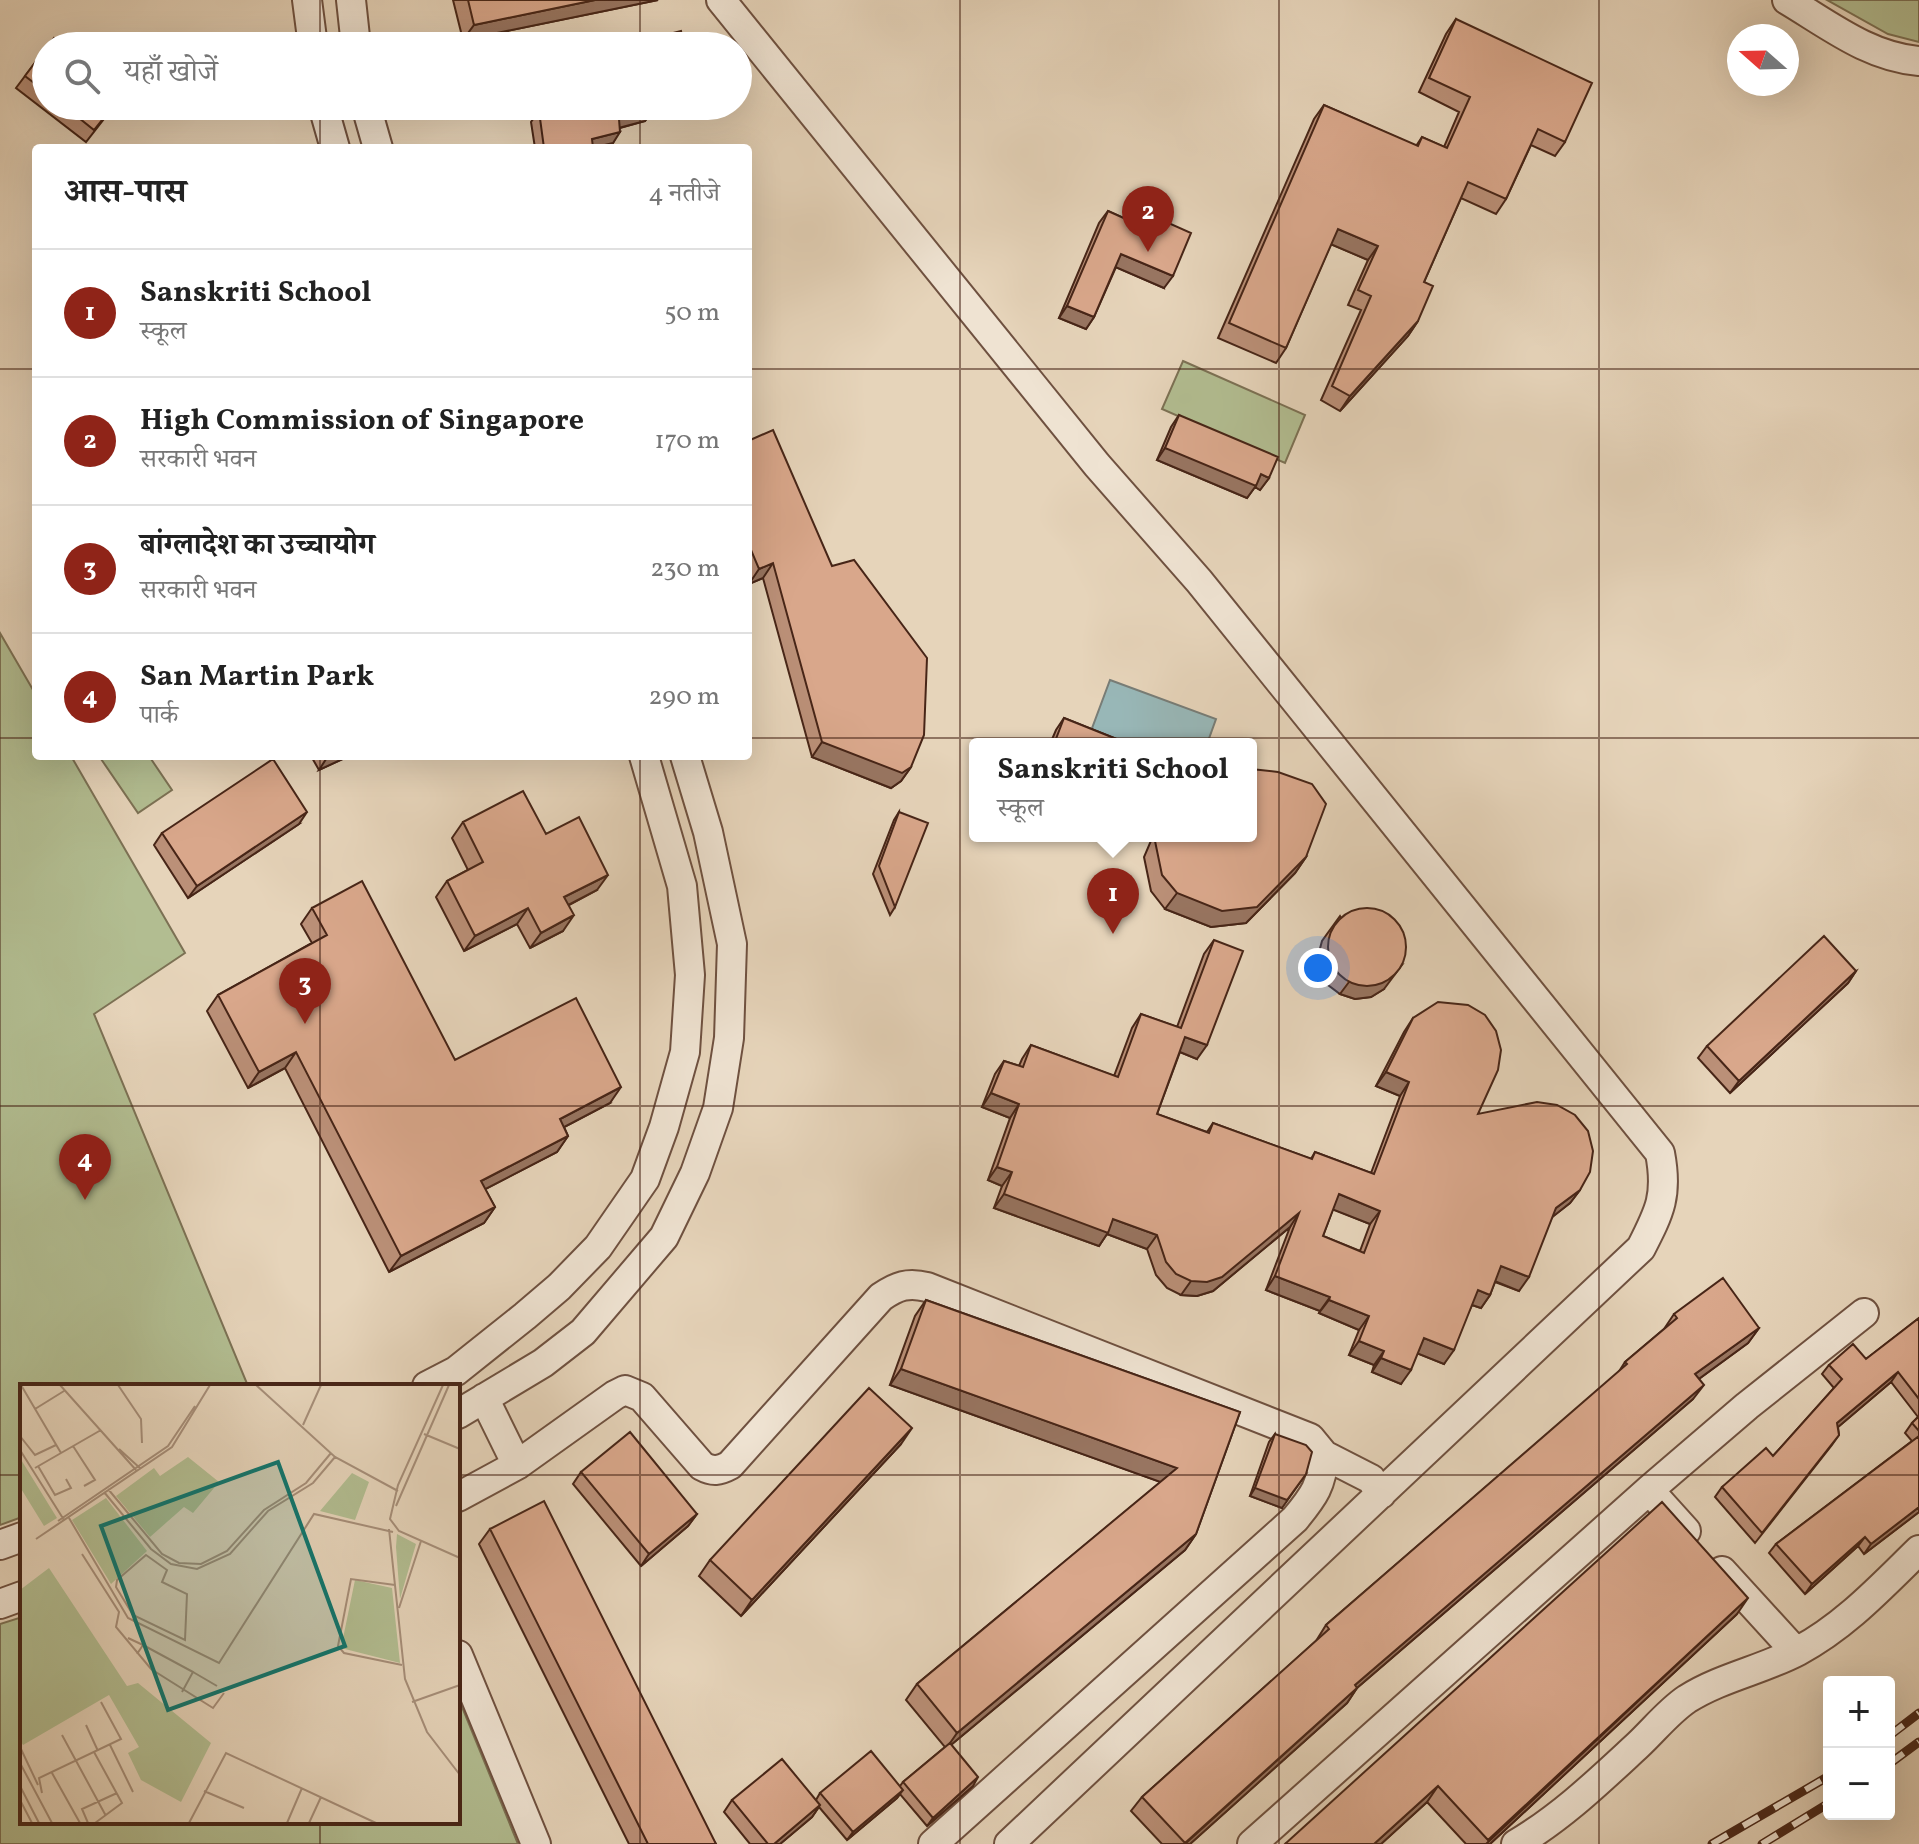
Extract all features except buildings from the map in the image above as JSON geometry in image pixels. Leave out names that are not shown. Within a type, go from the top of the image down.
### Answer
[{"type":"street","points":[[307,0],[311,32]]},
{"type":"street","points":[[351,0],[354,32]]},
{"type":"street","points":[[721,0],[747,32]]},
{"type":"street","points":[[1787,0],[1870,50],[1897,59],[1919,61]]},
{"type":"street","points":[[752,38],[1097,465],[1219,606],[1660,1153],[1665,1181],[1658,1215],[1641,1248],[1009,1844]]},
{"type":"street","points":[[327,120],[334,144]]},
{"type":"street","points":[[370,120],[377,144]]},
{"type":"street","points":[[431,1384],[456,1371],[525,1316],[598,1247],[645,1179],[669,1112],[685,1052],[690,975],[682,886],[645,760]]},
{"type":"street","points":[[460,1413],[543,1363],[583,1332],[664,1237],[695,1173],[718,1108],[729,1038],[732,944],[708,832],[686,760]]},
{"type":"street","points":[[687,1031],[729,1038]]},
{"type":"street","points":[[460,1496],[517,1465],[625,1390],[642,1397],[702,1466],[720,1471],[730,1465],[881,1297],[897,1286],[913,1283],[1310,1438],[1324,1455],[1371,1479],[1381,1494]]},
{"type":"street","points":[[1252,1844],[1649,1490],[1747,1406],[1864,1313]]},
{"type":"street","points":[[484,1398],[517,1465]]},
{"type":"street","points":[[933,1844],[1295,1519],[1323,1479],[1324,1455]]},
{"type":"street","points":[[1649,1490],[1796,1652]]},
{"type":"street","points":[[0,1545],[20,1538]]},
{"type":"street","points":[[1516,1844],[1554,1820],[1587,1793],[1686,1700],[1738,1673],[1796,1652],[1828,1634],[1919,1550]]},
{"type":"street","points":[[0,1604],[20,1597]]},
{"type":"street","points":[[460,1660],[536,1844]]},
{"type":"green space","points":[[1827,0],[1919,0],[1919,42],[1888,34]]},
{"type":"green space","points":[[1183,361],[1305,415],[1285,463],[1162,409]]},
{"type":"green space","points":[[0,633],[32,688],[32,760],[73,760],[185,953],[94,1014],[247,1384],[20,1384],[20,1518],[0,1525]]},
{"type":"green space","points":[[102,760],[152,760],[172,790],[138,813]]},
{"type":"green space","points":[[20,1618],[20,1824],[460,1824],[460,1702],[518,1844],[0,1844],[0,1624]]},
{"type":"water","points":[[1110,680],[1216,719],[1209,738],[1110,738],[1091,731]]},
{"type":"railway","points":[[1895,1731],[1919,1713]]},
{"type":"railway","points":[[1895,1760],[1919,1742]]},
{"type":"railway","points":[[1712,1844],[1823,1779]]},
{"type":"railway","points":[[1762,1844],[1823,1807]]},
{"type":"place","name":"High Commission of Singapore","points":[[1148,252]]},
{"type":"place","name":"Sanskriti School","points":[[1113,934]]},
{"type":"place","name":"बांग्लादेश का उच्चायोग","points":[[305,1024]]},
{"type":"place","name":"San Martin Park","points":[[85,1200]]}]
